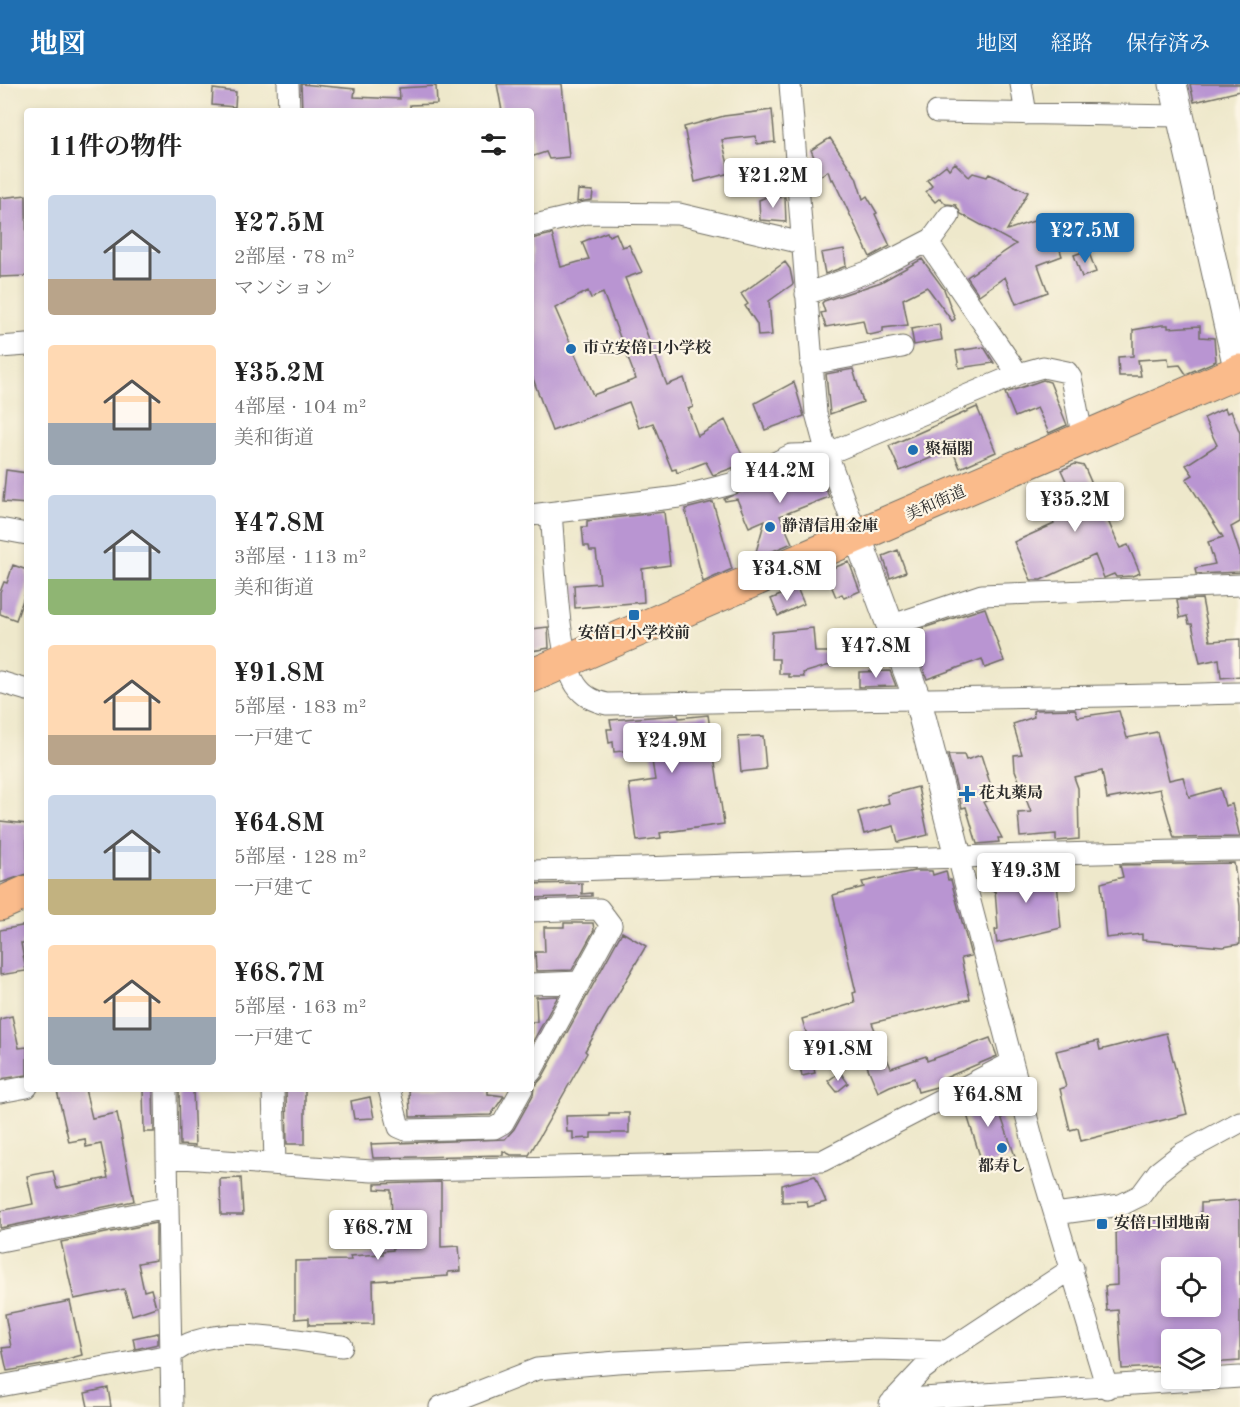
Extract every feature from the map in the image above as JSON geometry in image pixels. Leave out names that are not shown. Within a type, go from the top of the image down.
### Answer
[{"type":"main road","name":"美和街道","points":[[534,675],[858,538],[1239,371]]},
{"type":"main road","points":[[0,904],[24,893]]},
{"type":"street","points":[[288,84],[289,108]]},
{"type":"street","points":[[790,84],[816,413],[827,454],[918,701],[1011,1063],[1107,1388]]},
{"type":"street","points":[[1021,84],[1026,114]]},
{"type":"street","points":[[1173,84],[1239,371]]},
{"type":"street","points":[[937,112],[1180,116]]},
{"type":"street","points":[[534,225],[586,213],[679,214],[802,243]]},
{"type":"street","points":[[806,294],[870,271],[932,239],[949,216]]},
{"type":"street","points":[[932,239],[931,247],[1018,374]]},
{"type":"street","points":[[0,347],[24,345]]},
{"type":"street","points":[[812,364],[902,348]]},
{"type":"street","points":[[1083,439],[1071,378],[1067,372],[1042,367],[1018,374],[827,454],[791,455],[731,484],[679,498],[541,514],[565,661],[583,693],[592,700],[607,704],[918,701],[1240,693]]},
{"type":"street","points":[[0,529],[24,533]]},
{"type":"street","points":[[890,626],[982,595],[1240,585]]},
{"type":"street","points":[[0,682],[24,689]]},
{"type":"street","points":[[534,871],[850,863],[958,856],[1240,850]]},
{"type":"street","points":[[534,911],[598,909],[611,925],[534,1060]]},
{"type":"street","points":[[534,984],[580,982]]},
{"type":"street","points":[[167,1157],[372,1171],[526,1169],[553,1165],[822,1161],[1011,1063]]},
{"type":"street","points":[[0,1092],[24,1088]]},
{"type":"street","points":[[166,1092],[166,1208],[172,1407]]},
{"type":"street","points":[[273,1092],[275,1164]]},
{"type":"street","points":[[389,1092],[395,1122],[399,1128],[406,1130],[494,1128],[503,1123],[520,1092]]},
{"type":"street","points":[[1055,1214],[1121,1205],[1141,1195],[1158,1172],[1181,1154],[1240,1122]]},
{"type":"street","points":[[0,1241],[166,1208]]},
{"type":"street","points":[[890,1403],[922,1370],[947,1351],[1073,1268]]},
{"type":"street","points":[[0,1386],[171,1355],[183,1344],[223,1334],[342,1346]]},
{"type":"street","points":[[440,1407],[537,1370],[617,1362],[877,1349],[947,1351]]},
{"type":"street","points":[[890,1403],[1240,1377]]},
{"type":"building","points":[[301,84],[355,89],[354,97],[400,99],[399,88],[436,86],[437,104],[410,105],[410,108],[302,108]]},
{"type":"building","points":[[497,84],[562,84],[569,157],[549,159],[546,152],[534,156],[534,108],[501,108]]},
{"type":"building","points":[[1190,84],[1240,84],[1240,91],[1194,102]]},
{"type":"building","points":[[213,89],[236,92],[235,107],[212,105]]},
{"type":"building","points":[[772,110],[775,142],[757,144],[756,136],[722,140],[730,173],[695,182],[684,127],[724,116]]},
{"type":"building","points":[[830,138],[856,177],[863,199],[867,196],[877,213],[875,214],[890,246],[870,257],[828,171],[817,178],[810,166],[816,162],[811,150]]},
{"type":"building","points":[[955,163],[969,177],[973,173],[987,177],[989,174],[1028,192],[1007,230],[1049,216],[1062,256],[1038,265],[1048,292],[1016,304],[1005,277],[979,295],[967,277],[1016,244],[961,214],[956,205],[946,204],[940,198],[935,202],[926,192],[932,186],[927,180],[946,165],[949,169]]},
{"type":"building","points":[[578,190],[593,191],[592,200],[577,202]]},
{"type":"building","points":[[773,194],[775,198],[785,197],[786,222],[760,220],[759,200]]},
{"type":"building","points":[[24,195],[24,276],[0,277],[0,198]]},
{"type":"building","points":[[607,232],[609,236],[616,233],[622,247],[629,245],[642,272],[625,278],[667,385],[684,378],[693,407],[688,409],[698,436],[725,420],[746,463],[713,475],[706,462],[677,473],[676,469],[672,470],[653,423],[639,428],[629,402],[552,431],[534,381],[534,238],[552,234],[561,267],[589,259],[582,242]],"holes":[[[588,291],[591,298],[603,293],[636,379],[593,395],[555,308]]]},
{"type":"building","points":[[844,249],[846,266],[825,274],[821,253]]},
{"type":"building","points":[[1088,250],[1096,272],[1082,277],[1074,255]]},
{"type":"building","points":[[922,259],[944,289],[955,319],[952,321],[927,287],[903,299],[908,325],[883,328],[883,332],[870,335],[866,333],[863,320],[826,327],[821,313],[825,312],[822,303],[824,301],[881,282]]},
{"type":"building","points":[[785,262],[790,269],[793,284],[769,301],[772,335],[758,336],[757,324],[745,306],[748,304],[741,294]]},
{"type":"building","points":[[939,324],[942,340],[914,345],[911,329]]},
{"type":"building","points":[[1168,325],[1168,328],[1200,326],[1200,337],[1214,338],[1216,361],[1186,374],[1180,365],[1169,366],[1168,358],[1138,360],[1141,376],[1119,376],[1118,357],[1133,356],[1133,330]]},
{"type":"building","points":[[984,347],[994,363],[959,368],[956,351]]},
{"type":"building","points":[[853,369],[863,402],[830,414],[826,374]]},
{"type":"building","points":[[1043,380],[1050,382],[1067,425],[1049,433],[1037,408],[1015,417],[1005,393]]},
{"type":"building","points":[[794,382],[804,416],[765,430],[755,403]]},
{"type":"building","points":[[977,407],[996,452],[960,468],[952,449],[900,471],[889,446]]},
{"type":"building","points":[[1225,408],[1227,413],[1231,411],[1240,433],[1240,522],[1231,527],[1240,554],[1240,572],[1196,574],[1195,568],[1215,564],[1208,542],[1223,537],[1186,479],[1193,475],[1186,465],[1217,445],[1204,418]]},
{"type":"building","points":[[1075,464],[1084,466],[1120,548],[1128,545],[1140,573],[1116,577],[1114,574],[1104,578],[1095,555],[1041,580],[1031,580],[1014,542],[1054,524],[1040,493],[1066,481],[1061,470]]},
{"type":"building","points":[[818,467],[829,497],[780,516],[792,543],[754,559],[765,520],[749,527],[737,499],[725,501],[724,499],[794,468]]},
{"type":"building","points":[[6,470],[24,473],[24,504],[3,502]]},
{"type":"building","points":[[713,502],[732,569],[703,582],[685,509]]},
{"type":"building","points":[[664,512],[670,565],[642,569],[644,602],[575,608],[574,585],[600,583],[596,551],[590,551],[589,546],[584,546],[582,527],[587,527],[587,521]]},
{"type":"building","points":[[898,550],[906,572],[890,578],[883,556]]},
{"type":"building","points":[[849,562],[860,591],[844,598],[842,594],[836,597],[825,571]]},
{"type":"building","points":[[13,565],[24,569],[24,597],[16,620],[0,614],[0,592],[4,582],[7,583]]},
{"type":"building","points":[[797,588],[804,604],[778,616],[771,599]]},
{"type":"building","points":[[1202,599],[1210,641],[1240,639],[1240,676],[1221,678],[1219,659],[1200,663],[1192,624],[1189,624],[1187,616],[1180,618],[1177,600]]},
{"type":"building","points":[[985,608],[1004,661],[985,668],[982,659],[927,679],[911,632]]},
{"type":"building","points":[[548,627],[549,648],[534,650],[534,629]]},
{"type":"building","points":[[813,628],[815,652],[830,652],[830,665],[803,673],[804,677],[779,674],[779,659],[771,659],[772,632]]},
{"type":"building","points":[[890,671],[896,686],[859,687],[859,672]]},
{"type":"building","points":[[1075,709],[1078,717],[1119,711],[1127,738],[1157,732],[1169,780],[1183,777],[1189,797],[1220,788],[1225,806],[1232,804],[1240,837],[1174,838],[1160,789],[1107,799],[1102,771],[1074,777],[1078,788],[1079,839],[1056,841],[1056,834],[1020,837],[1018,813],[1031,812],[1015,770],[1014,755],[1022,754],[1013,724],[1034,717],[1033,711],[1035,710]]},
{"type":"building","points":[[678,715],[679,718],[708,715],[724,824],[660,833],[661,838],[637,841],[629,784],[655,780],[650,748],[614,752],[613,742],[609,743],[607,729],[612,729],[610,720]]},
{"type":"building","points":[[763,736],[766,769],[741,772],[738,737]]},
{"type":"building","points":[[948,755],[964,755],[966,760],[981,755],[995,799],[983,802],[1002,838],[998,838],[999,842],[977,844],[966,807],[962,808]]},
{"type":"building","points":[[918,787],[928,835],[898,842],[894,826],[864,834],[858,812],[889,803],[887,795]]},
{"type":"building","points":[[0,821],[24,824],[24,875],[0,883]]},
{"type":"building","points":[[1234,863],[1240,906],[1240,944],[1223,947],[1142,940],[1142,934],[1106,938],[1101,883],[1123,877],[1120,865]]},
{"type":"building","points":[[1043,867],[1043,871],[1056,870],[1061,928],[997,943],[995,890],[992,891],[990,875],[1020,873],[1024,880],[1023,873],[1028,872],[1027,868]]},
{"type":"building","points":[[914,871],[932,871],[933,875],[946,871],[948,880],[951,880],[971,956],[961,958],[970,999],[872,1023],[891,1068],[926,1056],[927,1061],[990,1038],[997,1056],[945,1078],[946,1082],[940,1086],[918,1092],[914,1078],[878,1092],[854,1035],[811,1048],[802,1019],[855,1003],[853,993],[856,992],[833,895],[864,887],[862,882]]},
{"type":"building","points":[[582,883],[582,894],[592,893],[592,896],[534,898],[534,884]]},
{"type":"building","points":[[564,923],[593,923],[594,930],[572,970],[536,971],[535,952],[545,952],[544,927],[564,927]]},
{"type":"building","points":[[24,926],[24,943],[21,943],[24,971],[0,975],[0,930]]},
{"type":"building","points":[[622,932],[646,946],[585,1051],[587,1053],[529,1155],[511,1155],[503,1151],[503,1155],[373,1158],[371,1144],[505,1139],[514,1129],[533,1095],[534,1087],[542,1078]]},
{"type":"building","points":[[558,996],[534,1040],[534,1022],[537,1022],[536,997]]},
{"type":"building","points":[[12,1016],[19,1048],[24,1047],[24,1075],[0,1079],[0,1019]]},
{"type":"building","points":[[1166,1033],[1187,1114],[1081,1141],[1078,1128],[1070,1130],[1060,1089],[1066,1087],[1056,1051],[1098,1041],[1100,1050]]},
{"type":"building","points":[[812,1058],[815,1073],[802,1076],[799,1062]]},
{"type":"building","points":[[840,1072],[848,1083],[837,1092],[828,1081]]},
{"type":"building","points":[[991,1088],[1015,1156],[983,1166],[963,1102]]},
{"type":"building","points":[[57,1092],[86,1092],[92,1118],[117,1113],[134,1201],[0,1228],[0,1211],[33,1204],[27,1176],[53,1171],[57,1188],[108,1178],[101,1144],[86,1147],[85,1139],[69,1142]]},
{"type":"building","points":[[143,1092],[153,1092],[154,1132],[144,1132]]},
{"type":"building","points":[[179,1092],[193,1092],[195,1146],[180,1145]]},
{"type":"building","points":[[286,1092],[305,1092],[305,1144],[287,1144]]},
{"type":"building","points":[[409,1092],[488,1092],[488,1094],[504,1096],[491,1115],[410,1117]]},
{"type":"building","points":[[370,1097],[374,1118],[354,1119],[351,1101]]},
{"type":"building","points":[[609,1113],[629,1113],[629,1133],[591,1133],[591,1138],[573,1139],[573,1132],[567,1132],[566,1116],[609,1115]]},
{"type":"building","points":[[815,1176],[826,1202],[808,1207],[807,1201],[782,1202],[782,1185]]},
{"type":"building","points":[[241,1178],[243,1215],[221,1215],[220,1179]]},
{"type":"building","points":[[441,1182],[441,1247],[459,1246],[461,1271],[448,1272],[448,1276],[373,1281],[374,1324],[309,1325],[309,1318],[295,1319],[295,1261],[351,1260],[350,1256],[383,1254],[383,1251],[393,1250],[391,1190],[375,1189],[375,1184]]},
{"type":"building","points":[[1240,1200],[1240,1361],[1221,1362],[1221,1329],[1161,1329],[1161,1367],[1122,1369],[1118,1310],[1107,1311],[1105,1286],[1117,1285],[1116,1223],[1201,1217],[1201,1203]]},
{"type":"building","points":[[156,1223],[156,1260],[138,1263],[144,1291],[151,1289],[156,1307],[132,1315],[124,1289],[74,1299],[61,1242]]},
{"type":"building","points":[[70,1301],[82,1355],[49,1364],[7,1371],[2,1348],[11,1347],[5,1314]]},
{"type":"building","points":[[158,1333],[158,1344],[135,1349],[133,1338]]},
{"type":"building","points":[[108,1388],[111,1407],[88,1407],[85,1393]]},
{"type":"place","name":"市立安倍口小学校","points":[[571,349]]},
{"type":"place","name":"聚福閣","points":[[913,450]]},
{"type":"place","name":"静清信用金庫","points":[[770,527]]},
{"type":"place","name":"安倍口小学校前","points":[[634,615]]},
{"type":"place","name":"花丸薬局","points":[[967,794]]},
{"type":"place","name":"都寿し","points":[[1002,1148]]},
{"type":"place","name":"安倍口団地南","points":[[1102,1224]]}]
